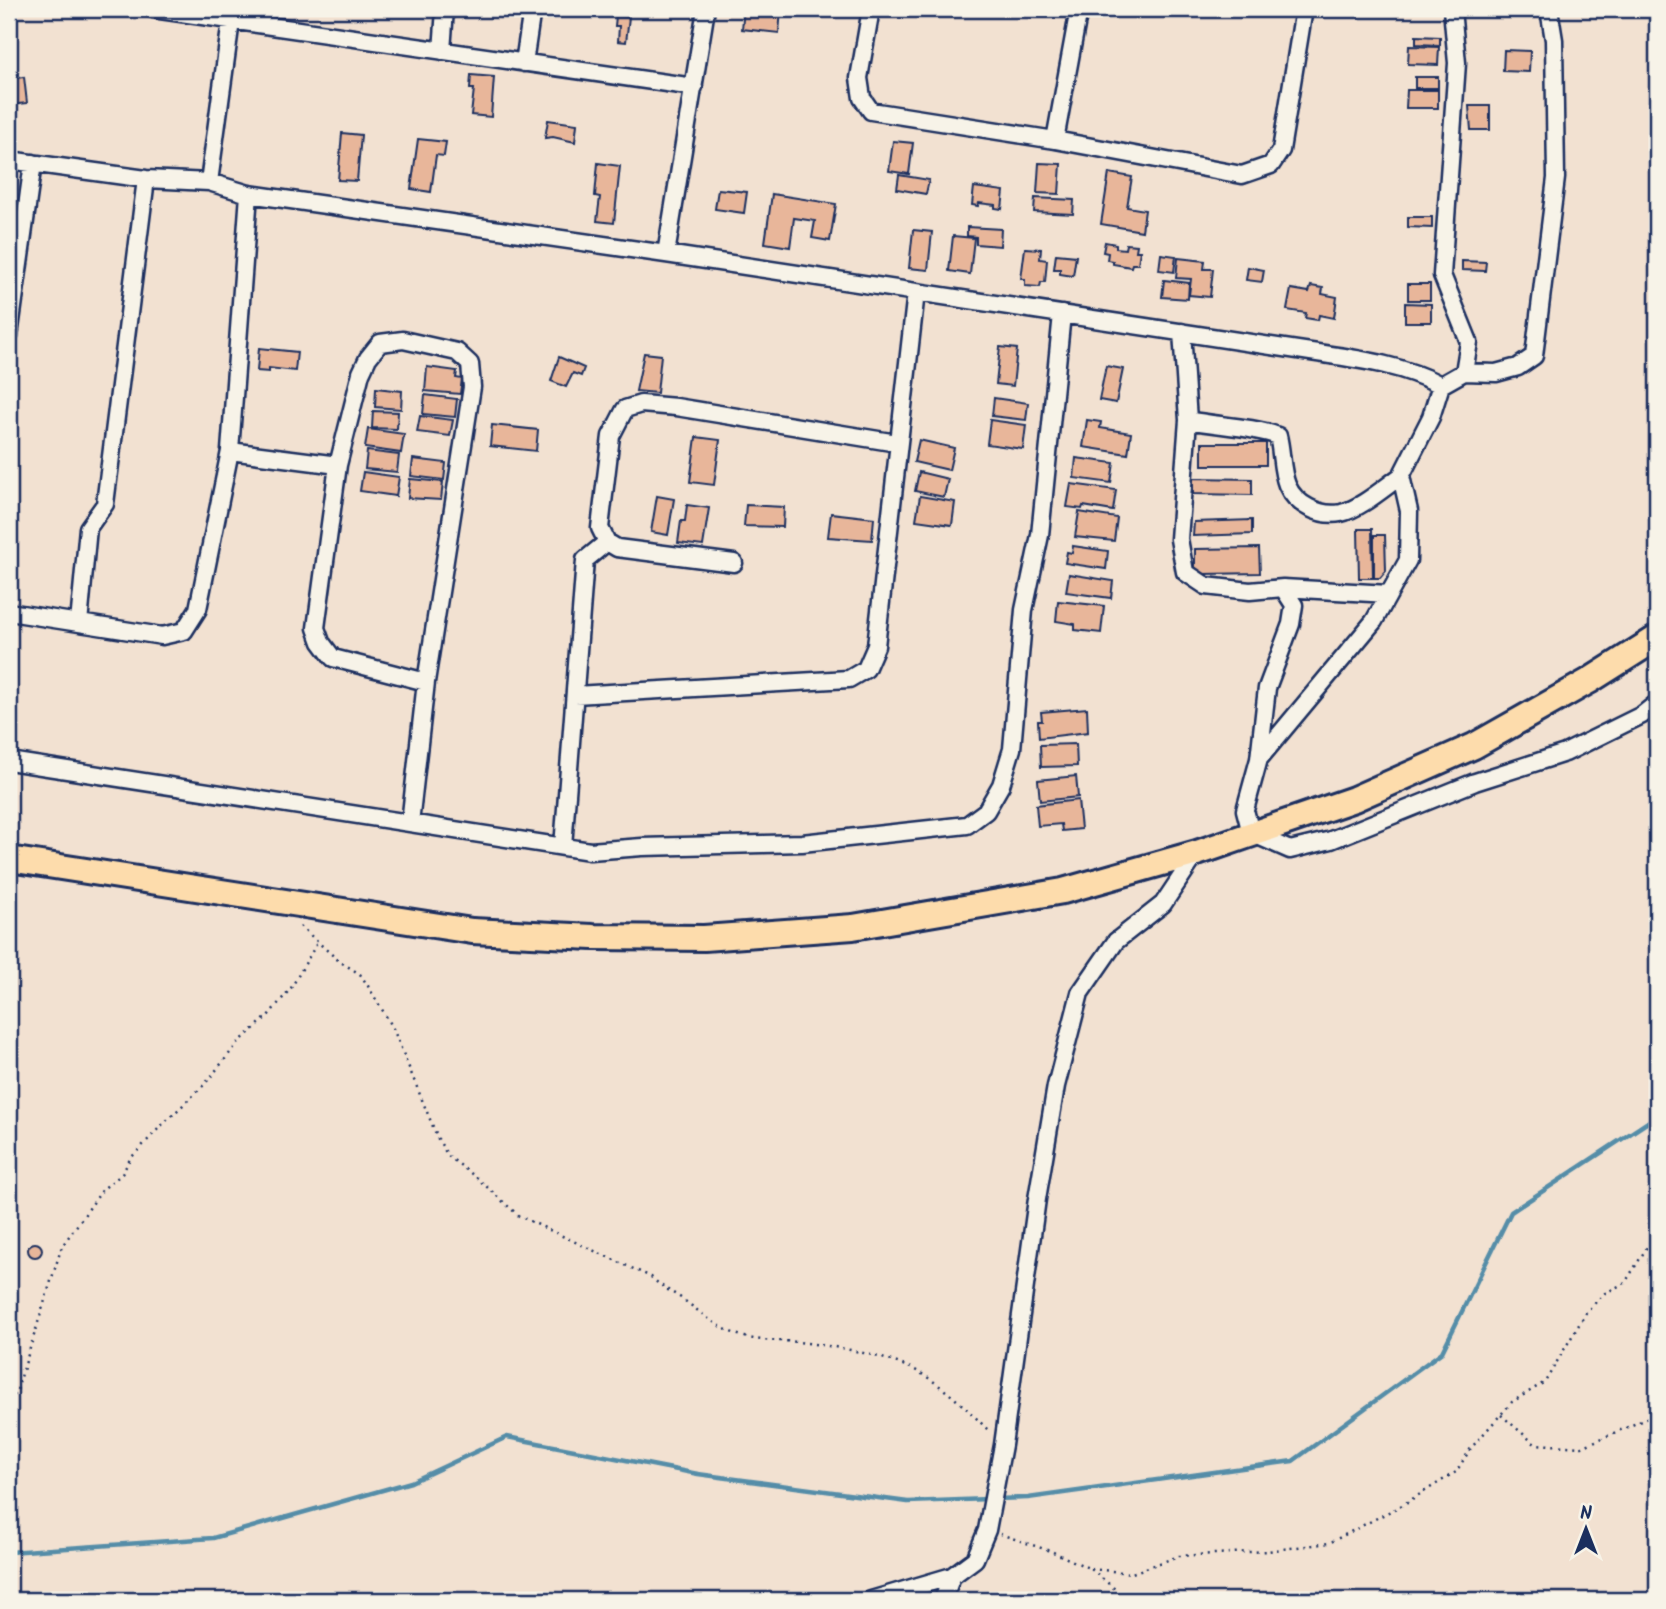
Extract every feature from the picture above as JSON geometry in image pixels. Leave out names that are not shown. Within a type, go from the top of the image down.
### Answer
[{"type":"main road","points":[[9,859],[472,931],[593,937],[704,938],[853,927],[1063,891],[1197,853],[1251,832],[1353,799],[1474,746],[1589,681],[1657,638]]},
{"type":"street","points":[[153,9],[215,13],[232,20],[694,87]]},
{"type":"street","points":[[442,51],[445,9]]},
{"type":"street","points":[[524,63],[532,9]]},
{"type":"street","points":[[666,254],[706,9]]},
{"type":"street","points":[[871,9],[859,78],[862,98],[871,111],[1055,140],[1242,175],[1271,165],[1281,150],[1304,9]]},
{"type":"street","points":[[1055,140],[1079,9]]},
{"type":"street","points":[[1451,9],[1457,63],[1442,275],[1469,342],[1464,372]]},
{"type":"street","points":[[1188,421],[1260,429],[1278,436],[1285,482],[1294,499],[1312,510],[1340,513],[1365,501],[1401,476],[1431,417],[1441,385],[1464,372],[1496,373],[1518,367],[1534,356],[1556,178],[1554,40],[1549,9]]},
{"type":"street","points":[[209,182],[232,20]]},
{"type":"street","points":[[9,160],[146,179],[209,182],[249,194],[1386,363],[1441,385]]},
{"type":"street","points":[[9,336],[33,163]]},
{"type":"street","points":[[79,623],[88,528],[105,504],[146,179]]},
{"type":"street","points":[[9,612],[162,636],[184,631],[198,609],[230,451],[249,194]]},
{"type":"street","points":[[575,695],[849,679],[866,668],[876,646],[916,292]]},
{"type":"street","points":[[9,761],[590,851],[802,843],[967,825],[986,811],[1001,785],[1012,749],[1024,610],[1040,535],[1062,314]]},
{"type":"street","points":[[1182,332],[1188,421],[1179,539],[1185,572],[1206,586],[1250,591],[1283,588],[1389,594]]},
{"type":"street","points":[[410,823],[426,682],[472,387],[470,365],[457,352],[403,340],[380,343],[368,358],[361,373],[338,465],[316,628],[321,642],[333,658],[426,682]]},
{"type":"street","points":[[734,563],[617,548],[607,542],[600,528],[611,436],[625,409],[642,404],[676,407],[897,443]]},
{"type":"street","points":[[230,451],[338,465]]},
{"type":"street","points":[[1259,760],[1374,621],[1408,560],[1409,511],[1401,476]]},
{"type":"street","points":[[563,847],[585,560],[607,542]]},
{"type":"street","points":[[1283,588],[1294,605],[1291,624],[1267,688],[1259,760],[1245,810],[1251,832],[1290,850],[1331,840],[1475,782],[1565,753],[1642,715],[1657,703]]},
{"type":"street","points":[[871,1600],[952,1576],[975,1559],[987,1530],[1003,1445],[1037,1199],[1056,1086],[1080,993],[1116,941],[1163,904],[1197,853]]},
{"type":"street","points":[[943,1600],[952,1576]]},
{"type":"path","points":[[300,926],[339,961],[359,974],[368,986],[392,1026],[438,1139],[448,1156],[519,1216],[650,1277],[716,1325],[743,1336],[769,1342],[793,1342],[844,1349],[911,1368],[958,1401],[1003,1445]]},
{"type":"path","points":[[9,1401],[16,1393],[62,1246],[76,1225],[103,1189],[122,1174],[130,1159],[152,1135],[205,1084],[238,1043],[268,1016],[291,988],[318,942]]},
{"type":"path","points":[[1091,1569],[1132,1573],[1179,1556],[1267,1552],[1329,1543],[1404,1504],[1456,1472],[1471,1448],[1512,1402],[1545,1382],[1587,1311],[1605,1293],[1625,1283],[1651,1239],[1657,1237]]},
{"type":"path","points":[[1501,1415],[1535,1444],[1582,1447],[1657,1413]]},
{"type":"path","points":[[987,1530],[1053,1552],[1091,1569],[1125,1600]]},
{"type":"building","points":[[744,9],[781,10],[779,33],[742,29]]},
{"type":"building","points":[[616,16],[629,17],[626,42],[618,41],[619,26],[615,26]]},
{"type":"building","points":[[1416,36],[1440,37],[1440,45],[1416,44]]},
{"type":"building","points":[[1409,46],[1439,47],[1438,65],[1408,64]]},
{"type":"building","points":[[1504,50],[1530,51],[1529,72],[1503,71]]},
{"type":"building","points":[[471,75],[494,77],[491,117],[471,115],[474,89],[470,89]]},
{"type":"building","points":[[24,77],[27,103],[9,105],[9,79]]},
{"type":"building","points":[[1415,77],[1438,77],[1438,88],[1415,88]]},
{"type":"building","points":[[1407,90],[1438,90],[1438,108],[1406,108]]},
{"type":"building","points":[[1469,106],[1490,106],[1490,130],[1471,130]]},
{"type":"building","points":[[548,120],[577,124],[575,142],[545,138]]},
{"type":"building","points":[[342,133],[361,135],[357,181],[338,180]]},
{"type":"building","points":[[418,139],[446,142],[444,156],[436,155],[431,192],[411,189]]},
{"type":"building","points":[[893,141],[913,143],[909,174],[889,171]]},
{"type":"building","points":[[598,163],[620,166],[614,223],[597,221],[600,197],[595,196]]},
{"type":"building","points":[[1039,163],[1061,164],[1059,194],[1037,193]]},
{"type":"building","points":[[1109,173],[1132,177],[1127,207],[1145,210],[1142,231],[1101,224]]},
{"type":"building","points":[[899,175],[929,180],[926,194],[897,189]]},
{"type":"building","points":[[974,187],[1004,191],[1002,209],[995,208],[995,205],[972,205]]},
{"type":"building","points":[[718,189],[747,192],[744,213],[715,209]]},
{"type":"building","points":[[772,194],[836,204],[830,241],[812,238],[815,221],[794,218],[790,247],[765,243]]},
{"type":"building","points":[[1035,198],[1074,200],[1073,214],[1034,212]]},
{"type":"building","points":[[1408,217],[1432,217],[1432,228],[1408,227]]},
{"type":"building","points":[[967,227],[1001,229],[1000,246],[976,244],[976,237],[967,236]]},
{"type":"building","points":[[913,230],[932,232],[928,270],[909,268]]},
{"type":"building","points":[[953,236],[974,238],[970,274],[949,271]]},
{"type":"building","points":[[1105,242],[1125,249],[1126,244],[1137,245],[1136,251],[1140,251],[1138,264],[1132,264],[1131,267],[1113,264],[1113,261],[1107,260],[1108,253],[1103,252]]},
{"type":"building","points":[[1025,248],[1041,249],[1040,259],[1047,260],[1045,282],[1041,282],[1040,287],[1025,286],[1025,279],[1021,279]]},
{"type":"building","points":[[1056,254],[1076,256],[1073,276],[1060,274],[1060,269],[1054,269]]},
{"type":"building","points":[[1161,254],[1176,256],[1174,272],[1159,270]]},
{"type":"building","points":[[1178,258],[1205,261],[1204,269],[1213,269],[1210,297],[1189,295],[1191,279],[1176,278]]},
{"type":"building","points":[[1462,261],[1486,262],[1485,271],[1462,270]]},
{"type":"building","points":[[1248,267],[1264,270],[1262,282],[1246,280]]},
{"type":"building","points":[[1164,280],[1189,283],[1188,299],[1162,297]]},
{"type":"building","points":[[1408,284],[1430,284],[1430,300],[1408,300]]},
{"type":"building","points":[[1311,286],[1323,288],[1322,294],[1337,297],[1334,318],[1319,315],[1318,320],[1305,318],[1306,313],[1287,310],[1291,289],[1309,292]]},
{"type":"building","points":[[1405,303],[1431,304],[1431,322],[1405,322]]},
{"type":"building","points":[[1000,347],[1017,349],[1013,386],[996,384]]},
{"type":"building","points":[[259,348],[297,352],[295,371],[269,368],[269,372],[257,371]]},
{"type":"building","points":[[644,353],[661,355],[657,393],[636,391]]},
{"type":"building","points":[[559,357],[584,368],[581,376],[573,373],[566,387],[551,381]]},
{"type":"building","points":[[1106,366],[1123,369],[1116,403],[1099,400]]},
{"type":"building","points":[[427,367],[457,371],[456,378],[462,379],[460,394],[425,391]]},
{"type":"building","points":[[376,388],[402,391],[401,409],[375,407]]},
{"type":"building","points":[[425,395],[457,399],[455,417],[423,414]]},
{"type":"building","points":[[994,398],[1028,403],[1026,420],[992,416]]},
{"type":"building","points":[[373,411],[398,412],[397,429],[372,428]]},
{"type":"building","points":[[420,416],[453,420],[450,436],[417,432]]},
{"type":"building","points":[[990,420],[1026,425],[1023,449],[987,444]]},
{"type":"building","points":[[1087,420],[1101,422],[1100,428],[1131,433],[1128,454],[1083,447]]},
{"type":"building","points":[[492,425],[538,430],[536,451],[490,446]]},
{"type":"building","points":[[368,429],[404,434],[401,453],[365,448]]},
{"type":"building","points":[[696,437],[720,440],[714,485],[690,482]]},
{"type":"building","points":[[919,440],[954,448],[949,470],[914,462]]},
{"type":"building","points":[[1202,443],[1266,443],[1266,465],[1202,465]]},
{"type":"building","points":[[367,451],[399,455],[397,472],[365,469]]},
{"type":"building","points":[[1076,458],[1114,463],[1111,483],[1074,478]]},
{"type":"building","points":[[413,459],[446,463],[444,480],[411,476]]},
{"type":"building","points":[[363,472],[399,477],[396,496],[360,491]]},
{"type":"building","points":[[919,472],[948,479],[944,497],[915,491]]},
{"type":"building","points":[[1193,478],[1252,479],[1252,495],[1193,494]]},
{"type":"building","points":[[410,479],[443,482],[441,500],[408,498]]},
{"type":"building","points":[[1071,484],[1116,490],[1113,511],[1083,506],[1082,509],[1067,507]]},
{"type":"building","points":[[657,496],[674,499],[668,535],[651,532]]},
{"type":"building","points":[[920,496],[955,502],[952,525],[916,520]]},
{"type":"building","points":[[687,505],[709,508],[703,546],[678,543],[681,521],[685,521]]},
{"type":"building","points":[[746,505],[784,507],[783,527],[744,526]]},
{"type":"building","points":[[1079,512],[1117,518],[1114,541],[1075,537]]},
{"type":"building","points":[[831,513],[874,518],[872,540],[828,537]]},
{"type":"building","points":[[1252,520],[1252,534],[1193,536],[1194,522]]},
{"type":"building","points":[[1358,529],[1372,529],[1373,578],[1359,578]]},
{"type":"building","points":[[1374,535],[1385,535],[1386,571],[1380,578],[1374,578]]},
{"type":"building","points":[[1073,546],[1108,551],[1106,569],[1065,563],[1067,552],[1072,553]]},
{"type":"building","points":[[1259,548],[1260,573],[1203,574],[1195,568],[1195,549]]},
{"type":"building","points":[[1069,574],[1113,581],[1111,598],[1066,592]]},
{"type":"building","points":[[1058,601],[1104,606],[1101,633],[1075,630],[1075,624],[1056,621]]},
{"type":"building","points":[[1087,708],[1088,732],[1039,738],[1038,721],[1042,721],[1041,712]]},
{"type":"building","points":[[1076,744],[1077,766],[1041,767],[1040,745]]},
{"type":"building","points":[[1076,776],[1078,797],[1040,801],[1038,780]]},
{"type":"building","points":[[1078,800],[1081,829],[1062,831],[1061,824],[1038,826],[1036,805]]},
{"type":"building","points":[[35,1243],[40,1245],[40,1255],[35,1257],[30,1255],[28,1250],[30,1245]]},
{"type":"waterway","points":[[996,1499],[1028,1498],[1293,1461],[1442,1352],[1511,1212],[1657,1116]]},
{"type":"waterway","points":[[9,1552],[213,1538],[411,1482],[507,1437],[698,1474],[908,1502],[988,1499]]}]
